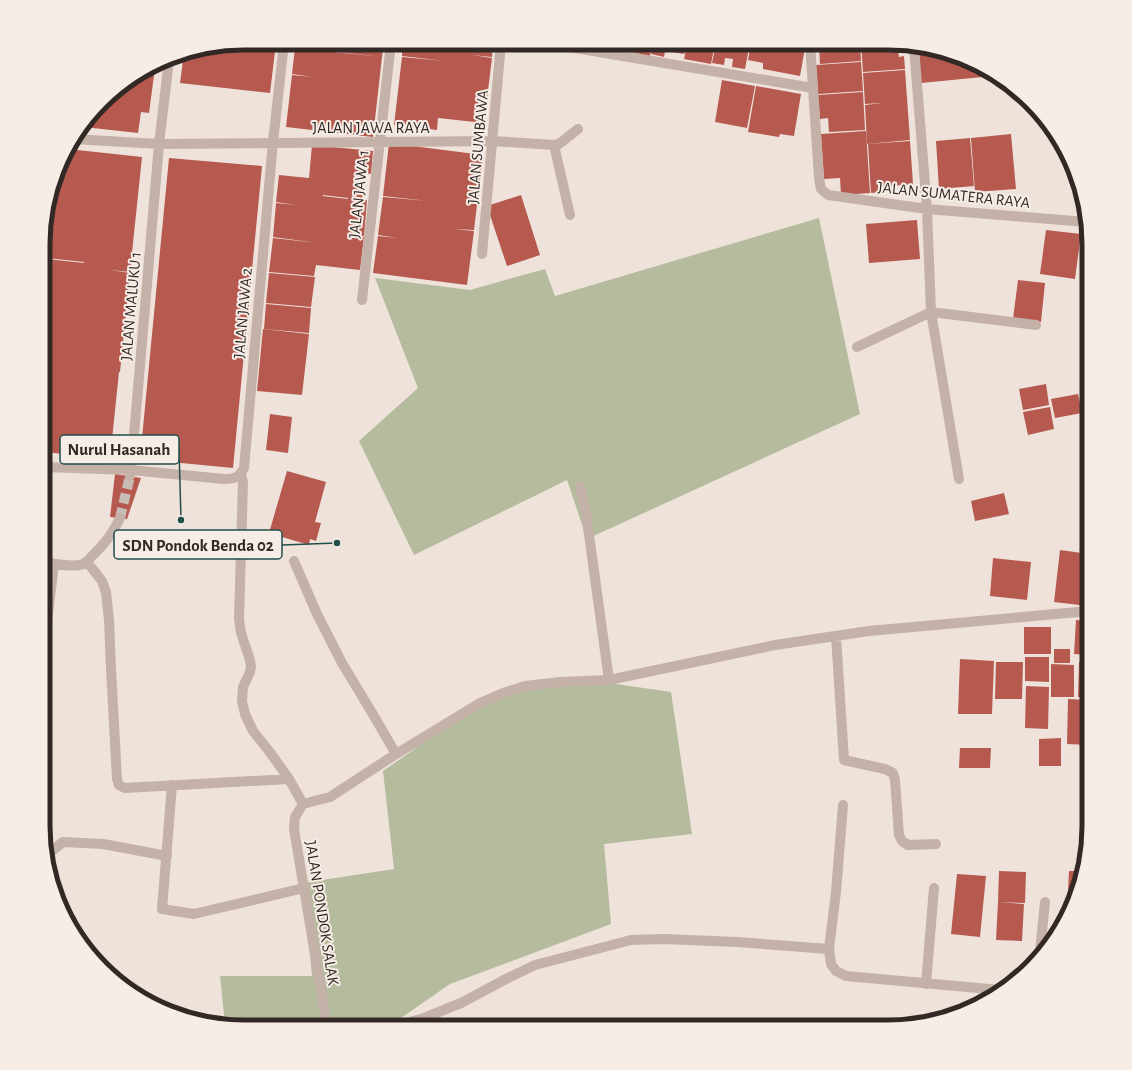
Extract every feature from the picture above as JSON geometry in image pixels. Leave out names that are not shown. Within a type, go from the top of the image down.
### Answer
[{"type":"street","name":"JALAN JAWA 2","points":[[283,50],[273,142],[244,468],[241,475],[243,482],[240,619],[241,633],[252,667],[243,686],[242,701],[245,714],[253,732],[289,779],[303,804]]},
{"type":"street","name":"JALAN JAWA 1","points":[[362,300],[389,50]]},
{"type":"street","name":"JALAN SUMBAWA","points":[[482,254],[500,50]]},
{"type":"street","points":[[587,50],[813,88],[810,50]]},
{"type":"street","points":[[914,52],[928,209],[931,312],[959,479]]},
{"type":"street","name":"JALAN MALUKU 1","points":[[131,473],[159,144],[168,66]]},
{"type":"street","name":"JALAN SUMATERA RAYA","points":[[813,88],[819,178],[821,189],[828,195],[928,209],[1080,222]]},
{"type":"street","points":[[570,215],[554,145],[559,144],[578,129]]},
{"type":"street","name":"JALAN JAWA RAYA","points":[[81,139],[159,144],[493,141],[554,145]]},
{"type":"street","points":[[857,347],[931,312],[1036,325]]},
{"type":"street","points":[[50,468],[224,480],[233,479],[241,475]]},
{"type":"street","points":[[580,486],[586,513],[609,680]]},
{"type":"street","points":[[50,563],[72,566],[81,565],[87,562],[105,544],[120,518]]},
{"type":"street","points":[[294,561],[317,614],[342,663],[396,754]]},
{"type":"street","points":[[87,562],[102,581],[106,592],[117,779],[119,785],[125,788],[289,779]]},
{"type":"street","points":[[303,804],[330,798],[396,754],[480,702],[525,686],[560,682],[609,680],[774,645],[869,631],[1082,612]]},
{"type":"street","points":[[836,636],[844,760],[885,769],[893,773],[895,780],[899,835],[902,841],[908,845],[936,844]]},
{"type":"street","points":[[172,785],[162,909],[194,914],[304,888]]},
{"type":"street","name":"JALAN PONDOK SALAK","points":[[303,804],[295,817],[294,829],[324,1008],[325,1020]]},
{"type":"street","points":[[843,805],[836,892],[829,949],[831,964],[836,971],[846,976],[992,989]]},
{"type":"street","points":[[52,851],[62,842],[103,844],[167,856]]},
{"type":"street","points":[[926,984],[934,888]]},
{"type":"street","points":[[1041,946],[1045,902]]},
{"type":"street","points":[[417,1020],[461,1003],[535,965],[631,940],[664,939],[737,942],[829,949]]},
{"type":"green space","points":[[819,218],[860,414],[587,539],[567,480],[414,555],[359,441],[418,388],[375,278],[470,290],[545,269],[555,296]]},
{"type":"green space","points":[[595,681],[671,692],[692,834],[604,844],[611,924],[450,984],[398,1020],[224,1019],[220,976],[312,976],[303,883],[394,869],[383,771],[502,688]]},
{"type":"building","points":[[231,50],[275,50],[270,93],[180,83],[183,60]]},
{"type":"building","points":[[295,50],[314,50],[382,57],[373,137],[286,127],[292,75],[313,77],[292,74]]},
{"type":"building","points":[[321,50],[383,50],[382,57]]},
{"type":"building","points":[[402,50],[492,50],[492,57],[472,55],[492,58],[484,123],[438,118],[437,130],[394,125],[402,57],[445,61],[402,56]]},
{"type":"building","points":[[608,50],[618,50],[618,52]]},
{"type":"building","points":[[631,50],[651,50],[650,56],[631,52]]},
{"type":"building","points":[[652,50],[685,50],[684,54],[665,51],[664,57],[651,54]]},
{"type":"building","points":[[686,50],[714,50],[711,64],[684,59]]},
{"type":"building","points":[[715,50],[749,50],[745,69],[732,67],[733,59],[725,58],[724,65],[712,63]]},
{"type":"building","points":[[750,50],[805,50],[800,76],[763,69],[763,63],[748,60]]},
{"type":"building","points":[[819,50],[860,50],[861,61],[820,64]]},
{"type":"building","points":[[861,50],[898,50],[899,57],[904,56],[905,69],[863,72]]},
{"type":"building","points":[[918,53],[950,60],[986,77],[921,83]]},
{"type":"building","points":[[861,62],[863,91],[818,94],[816,65]]},
{"type":"building","points":[[905,70],[910,140],[867,144],[865,105],[882,103],[865,104],[863,73]]},
{"type":"building","points":[[154,72],[149,113],[141,112],[138,133],[89,128],[116,98]]},
{"type":"building","points":[[722,80],[755,86],[747,128],[715,122]]},
{"type":"building","points":[[756,86],[801,94],[794,136],[780,134],[779,137],[748,132]]},
{"type":"building","points":[[863,92],[865,130],[829,132],[828,118],[820,119],[818,95]]},
{"type":"building","points":[[866,131],[870,193],[841,195],[840,178],[824,179],[821,134]]},
{"type":"building","points":[[1011,134],[1016,189],[975,192],[971,138]]},
{"type":"building","points":[[970,138],[974,186],[939,189],[936,141]]},
{"type":"building","points":[[910,141],[913,184],[892,186],[892,191],[871,193],[868,144]]},
{"type":"building","points":[[389,143],[483,155],[474,230],[453,229],[474,231],[467,285],[373,273],[378,236],[398,238],[378,235],[383,197],[428,201],[383,196]]},
{"type":"building","points":[[312,145],[373,151],[371,174],[365,173],[362,200],[367,200],[364,236],[344,234],[364,237],[360,270],[316,265],[314,276],[269,272],[273,238],[318,243],[273,237],[276,203],[296,205],[276,202],[279,175],[309,178]],"holes":[[[323,195],[348,198],[348,199]]]},
{"type":"building","points":[[75,150],[142,157],[130,272],[110,270],[130,273],[120,372],[99,370],[119,372],[110,459],[50,453],[50,259],[84,262],[50,258],[50,231],[54,206],[60,182]]},
{"type":"building","points":[[169,158],[262,166],[233,468],[140,459]]},
{"type":"building","points":[[521,195],[540,255],[507,266],[487,206]]},
{"type":"building","points":[[917,220],[920,259],[869,263],[866,224]]},
{"type":"building","points":[[1046,230],[1081,234],[1075,279],[1040,274]]},
{"type":"building","points":[[269,273],[315,277],[311,307],[266,303]]},
{"type":"building","points":[[1018,280],[1045,283],[1041,322],[1013,319]]},
{"type":"building","points":[[266,304],[311,308],[309,333],[264,329]]},
{"type":"building","points":[[263,329],[309,334],[302,395],[257,391]]},
{"type":"building","points":[[1046,384],[1049,405],[1023,410],[1019,389]]},
{"type":"building","points":[[1078,394],[1082,413],[1055,418],[1051,399]]},
{"type":"building","points":[[1050,407],[1054,429],[1028,435],[1023,412]]},
{"type":"building","points":[[270,414],[292,417],[288,453],[266,450]]},
{"type":"building","points":[[287,471],[326,482],[315,522],[321,523],[316,541],[310,539],[309,545],[269,533]]},
{"type":"building","points":[[115,474],[141,478],[127,519],[110,517]]},
{"type":"building","points":[[1004,493],[1009,514],[975,521],[971,501]]},
{"type":"building","points":[[1060,550],[1082,553],[1082,605],[1054,602]]},
{"type":"building","points":[[993,558],[1031,562],[1027,600],[990,596]]},
{"type":"building","points":[[1076,620],[1082,620],[1082,655],[1074,654]]},
{"type":"building","points":[[1024,627],[1051,627],[1051,654],[1024,654]]},
{"type":"building","points":[[1054,649],[1070,649],[1070,663],[1054,663]]},
{"type":"building","points":[[1025,657],[1049,657],[1049,682],[1025,681]]},
{"type":"building","points":[[960,659],[994,661],[992,714],[958,714]]},
{"type":"building","points":[[996,662],[1023,662],[1022,699],[995,699]]},
{"type":"building","points":[[1079,662],[1082,662],[1082,697],[1078,697]]},
{"type":"building","points":[[1051,664],[1074,665],[1074,697],[1051,697]]},
{"type":"building","points":[[1026,686],[1049,687],[1048,729],[1025,728]]},
{"type":"building","points":[[1068,699],[1082,700],[1082,745],[1067,744]]},
{"type":"building","points":[[1061,738],[1061,766],[1039,766],[1039,739]]},
{"type":"building","points":[[960,748],[991,748],[990,768],[959,768]]},
{"type":"building","points":[[999,871],[1026,872],[1025,903],[998,902]]},
{"type":"building","points":[[1069,871],[1076,871],[1068,898]]},
{"type":"building","points":[[957,874],[986,876],[980,937],[951,934]]},
{"type":"building","points":[[998,902],[1024,904],[1022,941],[996,940]]},
{"type":"tunnel","points":[[120,518],[130,476]]},
{"type":"place","name":"Nurul Hasanah","points":[[181,520]]},
{"type":"place","name":"SDN Pondok Benda 02","points":[[337,543]]}]
